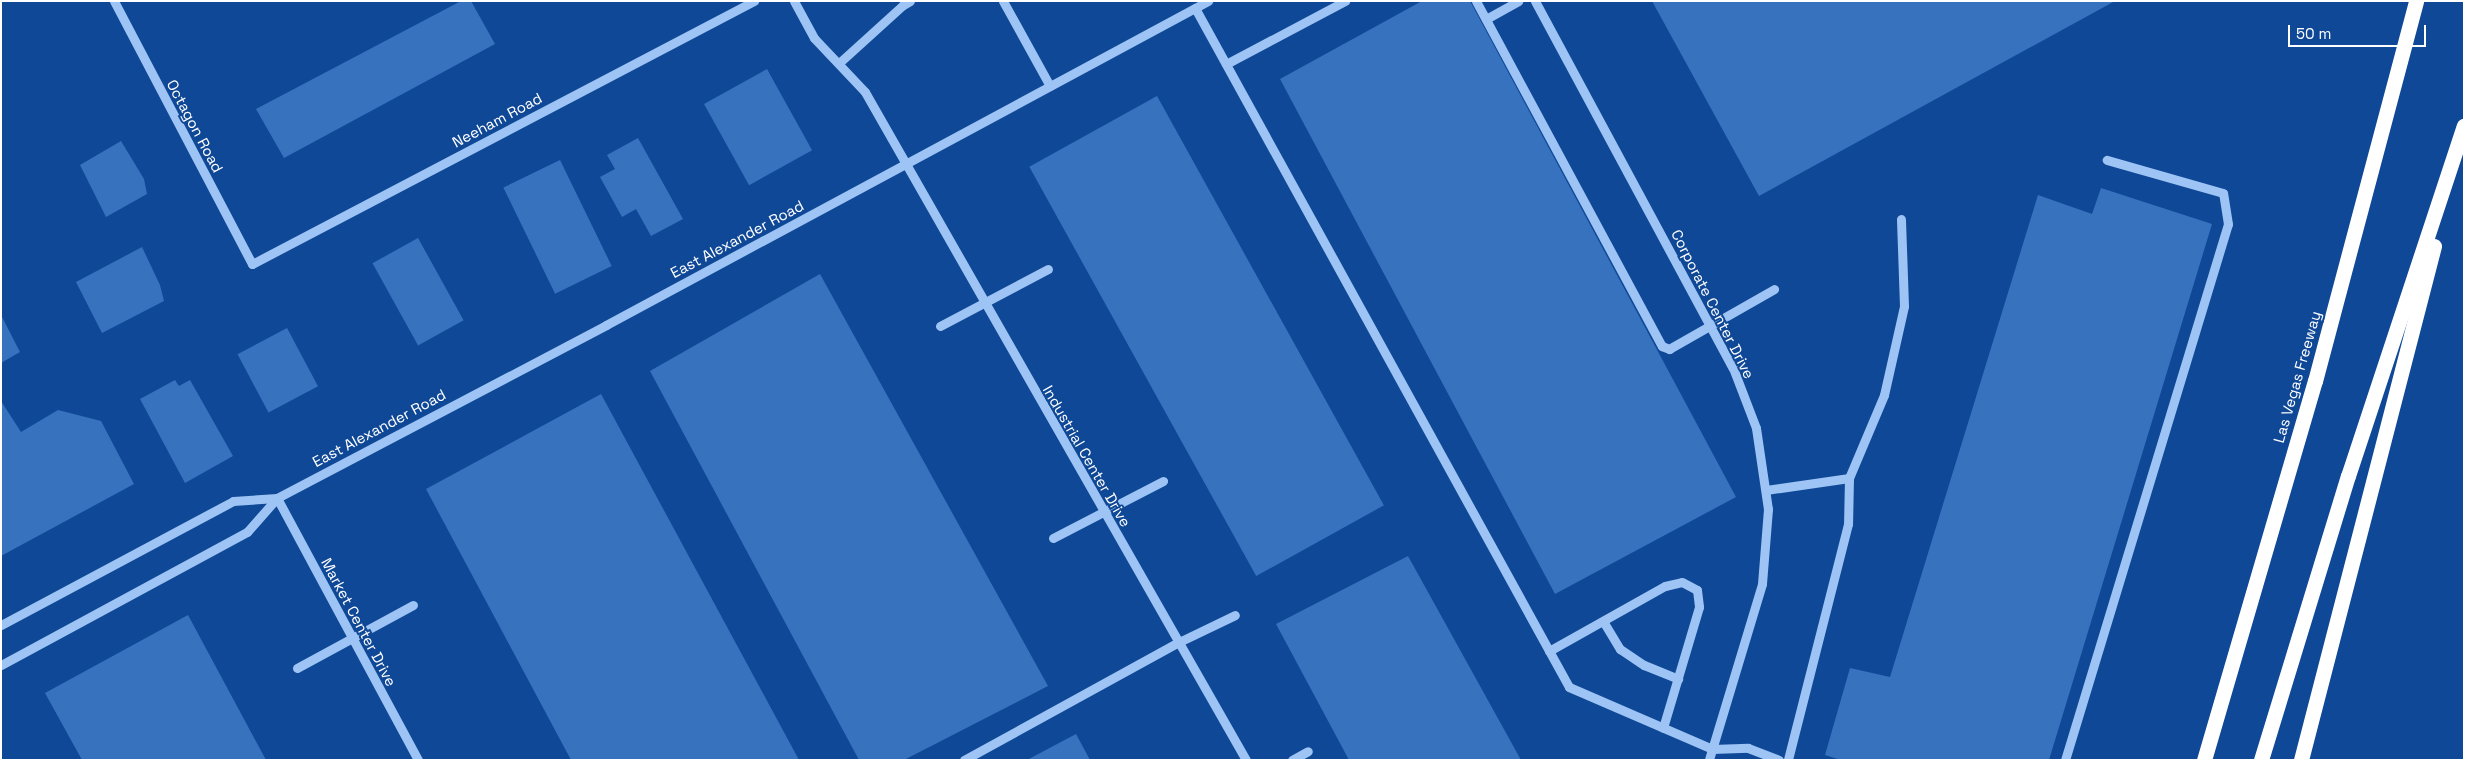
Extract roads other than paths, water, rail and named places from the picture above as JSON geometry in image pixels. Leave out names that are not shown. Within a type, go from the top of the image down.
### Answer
[{"type":"highway","name":"Las Vegas Freeway","points":[[2204,760],[2315,381],[2416,1]]},
{"type":"highway","points":[[2261,760],[2348,476],[2464,128]]},
{"type":"highway","points":[[2301,760],[2464,128]]},
{"type":"street","name":"Octagon Road","points":[[114,1],[252,264]]},
{"type":"street","name":"Neeham Road","points":[[252,264],[754,1]]},
{"type":"street","name":"Industrial Center Drive","points":[[794,1],[814,38],[865,92],[1246,760]]},
{"type":"street","points":[[839,63],[903,5],[910,1]]},
{"type":"street","points":[[1003,1],[1050,86]]},
{"type":"street","name":"East Alexander Road","points":[[1,665],[247,532],[277,498],[907,164],[1208,1]]},
{"type":"street","points":[[1226,64],[1345,1]]},
{"type":"street","points":[[1476,1],[1662,346],[1670,348],[1709,324],[1774,289]]},
{"type":"street","points":[[1486,19],[1518,1]]},
{"type":"street","name":"Corporate Center Drive","points":[[1535,1],[1733,368],[1756,428],[1768,509],[1762,584],[1709,760]]},
{"type":"street","points":[[1195,8],[1569,687],[1712,749],[1748,748],[1779,760]]},
{"type":"street","points":[[2065,760],[2228,224],[2223,193],[2107,160]]},
{"type":"street","points":[[1788,760],[1848,524],[1849,478],[1884,395],[1904,306],[1901,219]]},
{"type":"street","points":[[940,326],[1048,269]]},
{"type":"street","points":[[1766,490],[1849,478]]},
{"type":"street","points":[[1053,538],[1162,481]]},
{"type":"street","name":"East Alexander Road","points":[[1,625],[233,502],[277,498]]},
{"type":"street","name":"Market Center Drive","points":[[277,498],[418,760]]},
{"type":"street","points":[[1549,651],[1665,586],[1682,582],[1697,590],[1699,607],[1663,728]]},
{"type":"street","points":[[297,668],[352,640],[413,605]]},
{"type":"street","points":[[964,760],[1179,642],[1235,615]]},
{"type":"street","points":[[1603,621],[1620,650],[1644,665],[1678,678]]},
{"type":"street","points":[[1292,760],[1308,751]]}]
